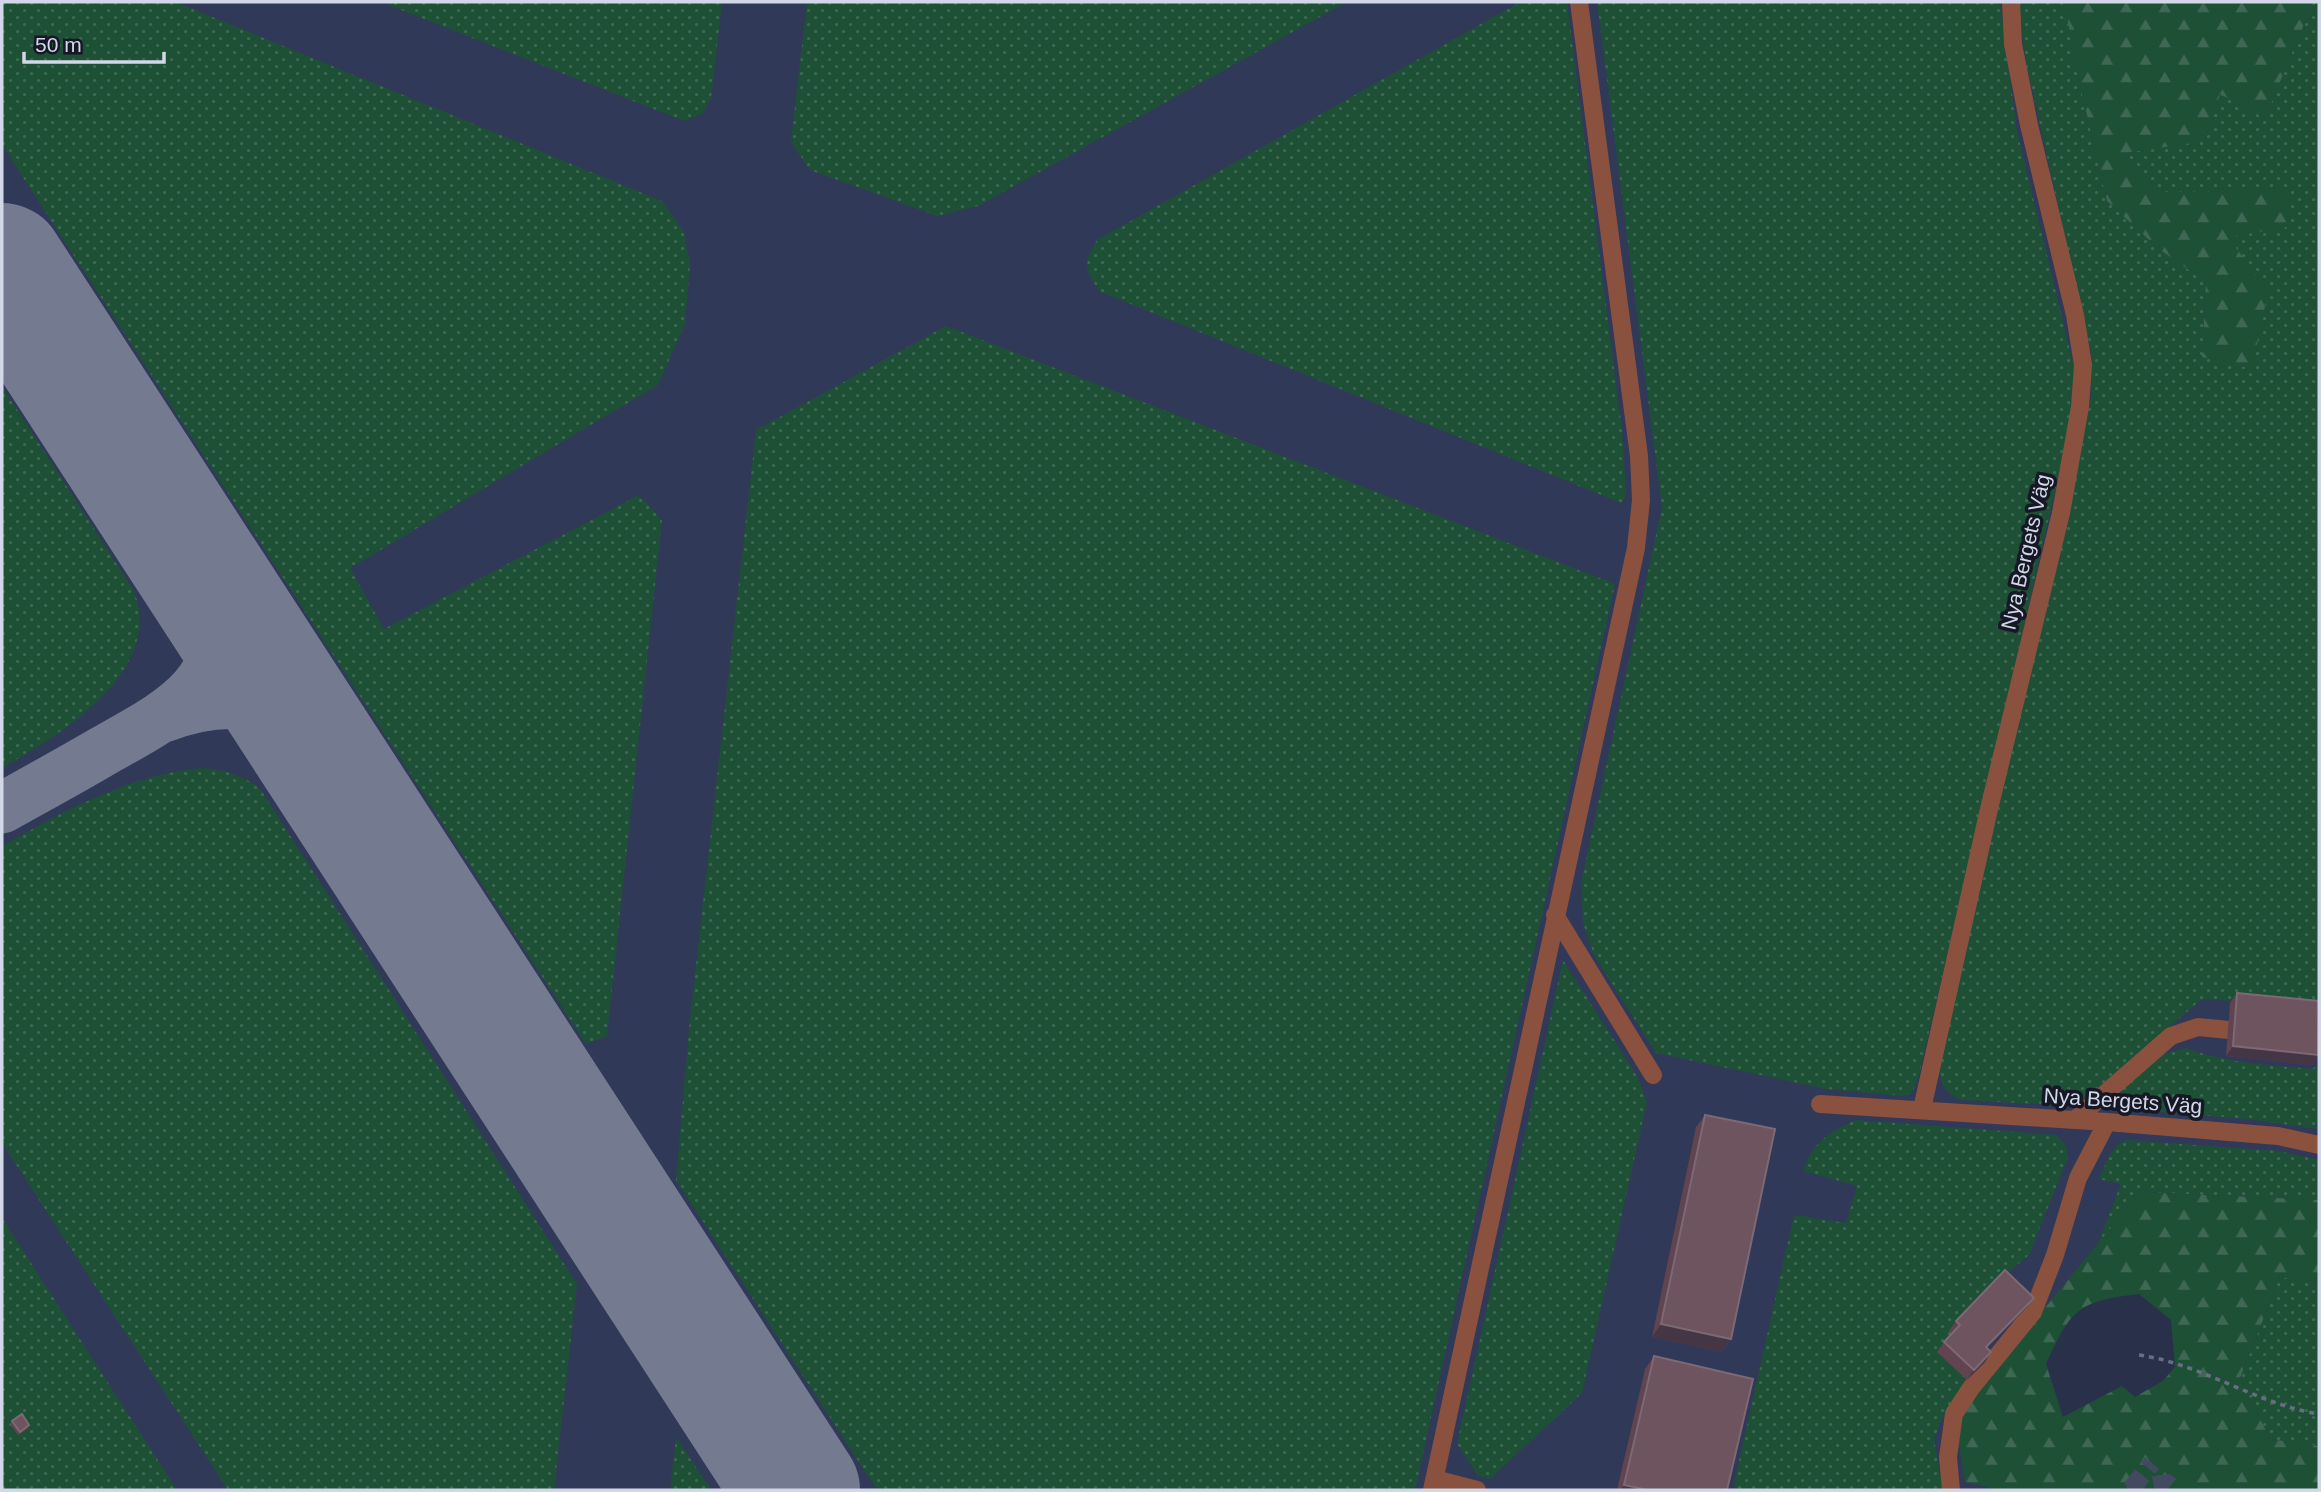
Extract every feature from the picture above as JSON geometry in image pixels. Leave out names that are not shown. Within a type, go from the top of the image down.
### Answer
[{"type":"lane","points":[[1476,1490],[1433,1484],[1636,548],[1641,500],[1639,456],[1579,2]]},
{"type":"lane","name":"Nya Bergets Väg","points":[[1922,1109],[1989,809],[2061,513],[2080,407],[2083,365],[2075,315],[2029,125],[2013,44],[2011,2]]},
{"type":"lane","points":[[1555,915],[1653,1075]]},
{"type":"lane","points":[[2076,1119],[2171,1036],[2198,1027],[2266,1033]]},
{"type":"lane","name":"Nya Bergets Väg","points":[[1820,1104],[2076,1119],[2278,1136],[2319,1145]]},
{"type":"lane","points":[[1951,1490],[1948,1457],[1954,1415],[1971,1388],[2033,1312],[2055,1255],[2078,1178],[2107,1122]]},
{"type":"path","points":[[2139,1355],[2164,1359],[2294,1410],[2319,1413]]},
{"type":"shaded area","points":[[2,2],[2319,2],[2319,1200],[2140,1192],[2097,1246],[1989,1490],[2,1490]]},
{"type":"green space","points":[[2,2],[176,2],[662,201],[684,232],[690,265],[685,324],[658,385],[350,568],[384,629],[639,495],[662,520],[607,1036],[586,1044],[2,145]]},
{"type":"green space","points":[[381,2],[722,2],[711,98],[702,114],[684,121]]},
{"type":"green space","points":[[807,2],[1347,2],[978,206],[937,216],[810,170],[791,142]]},
{"type":"green space","points":[[1520,2],[1567,2],[1622,430],[1626,496],[1621,503],[1101,292],[1091,279],[1087,267],[1089,255],[1097,240]]},
{"type":"green space","points":[[1597,2],[2000,2],[2017,131],[2075,371],[2068,436],[1919,1075],[1912,1093],[1903,1096],[1826,1089],[1656,1053],[1594,955],[1583,923],[1581,883],[1662,507]]},
{"type":"green space","points":[[2018,2],[2065,2],[2074,59],[2107,201],[2159,249],[2206,282],[2202,357],[2227,237],[2288,191],[2160,192],[2124,152],[2205,141],[2220,94],[2265,118],[2313,2],[2319,2],[2319,1006],[2202,999],[2077,1106],[1960,1100],[1947,1090],[1940,1071],[1941,1048],[2091,397],[2091,352],[2026,63]]},
{"type":"green space","points":[[2065,2],[2313,2],[2265,118],[2220,94],[2205,141],[2125,153],[2160,192],[2288,191],[2288,227],[2228,237],[2268,291],[2252,369],[2202,357],[2206,282],[2159,249],[2107,201],[2074,59]]},
{"type":"green space","points":[[946,326],[1615,584],[1415,1490],[877,1490],[676,1180],[690,1019],[756,430]]},
{"type":"green space","points":[[2,386],[134,591],[140,621],[135,648],[121,674],[101,698],[51,738],[2,768]]},
{"type":"green space","points":[[201,768],[233,774],[261,790],[577,1284],[554,1490],[228,1490],[2,1143],[2,846],[98,796],[148,778]]},
{"type":"green space","points":[[1563,960],[1637,1076],[1647,1102],[1582,1393],[1490,1479],[1478,1476],[1457,1444]]},
{"type":"green space","points":[[2186,1048],[2217,1057],[2264,1065],[2312,1069],[2319,1064],[2319,1129],[2247,1119],[2125,1109],[2122,1090],[2161,1055]]},
{"type":"green space","points":[[1856,1120],[2057,1135],[2066,1146],[2068,1157],[2029,1255],[1999,1280],[1950,1331],[1954,1335],[1967,1380],[1945,1412],[1934,1439],[1943,1490],[1735,1490],[1734,1483],[1794,1215],[1846,1223],[1857,1186],[1804,1171],[1807,1161],[1823,1139]]},
{"type":"green space","points":[[2126,1140],[2279,1151],[2319,1160],[2319,1200],[2140,1192],[2097,1246],[2121,1184],[2099,1179],[2112,1151]]},
{"type":"green space","points":[[2140,1192],[2319,1200],[2319,1281],[2280,1277],[2240,1378],[2270,1439],[2319,1446],[2319,1490],[1989,1490],[1988,1487],[1965,1482],[1957,1433],[1967,1403]],"holes":[[[2139,1294],[2171,1320],[2175,1367],[2163,1381],[2135,1397],[2122,1386],[2063,1417],[2046,1364],[2062,1331],[2079,1311],[2102,1300]]]},
{"type":"green space","points":[[2,1218],[177,1490],[2,1490]]},
{"type":"green space","points":[[2280,1277],[2319,1281],[2319,1446],[2270,1439],[2240,1378]]},
{"type":"green space","points":[[676,1437],[711,1490],[670,1490]]},
{"type":"building","points":[[2237,993],[2319,1001],[2318,1055],[2233,1046]]},
{"type":"building","points":[[1705,1115],[1775,1129],[1731,1339],[1661,1324]]},
{"type":"building","points":[[2005,1270],[2034,1298],[1986,1347],[1991,1352],[1974,1370],[1944,1342],[1960,1325],[1956,1321]]},
{"type":"building","points":[[1654,1356],[1753,1379],[1727,1490],[1648,1490],[1624,1485]]},
{"type":"building","points":[[22,1414],[29,1425],[20,1432],[12,1421]]},
{"type":"taxiway","points":[[2,808],[171,710],[205,675],[214,653],[216,629],[210,600],[111,434]]},
{"type":"taxiway","points":[[164,717],[200,707],[238,704],[275,713],[290,723],[304,738],[404,885]]},
{"type":"runway","points":[[2,266],[797,1490]]},
{"type":"tunnel","points":[[2131,1489],[2152,1463]]},
{"type":"tunnel","points":[[2127,1490],[2167,1483],[2175,1490]]}]
